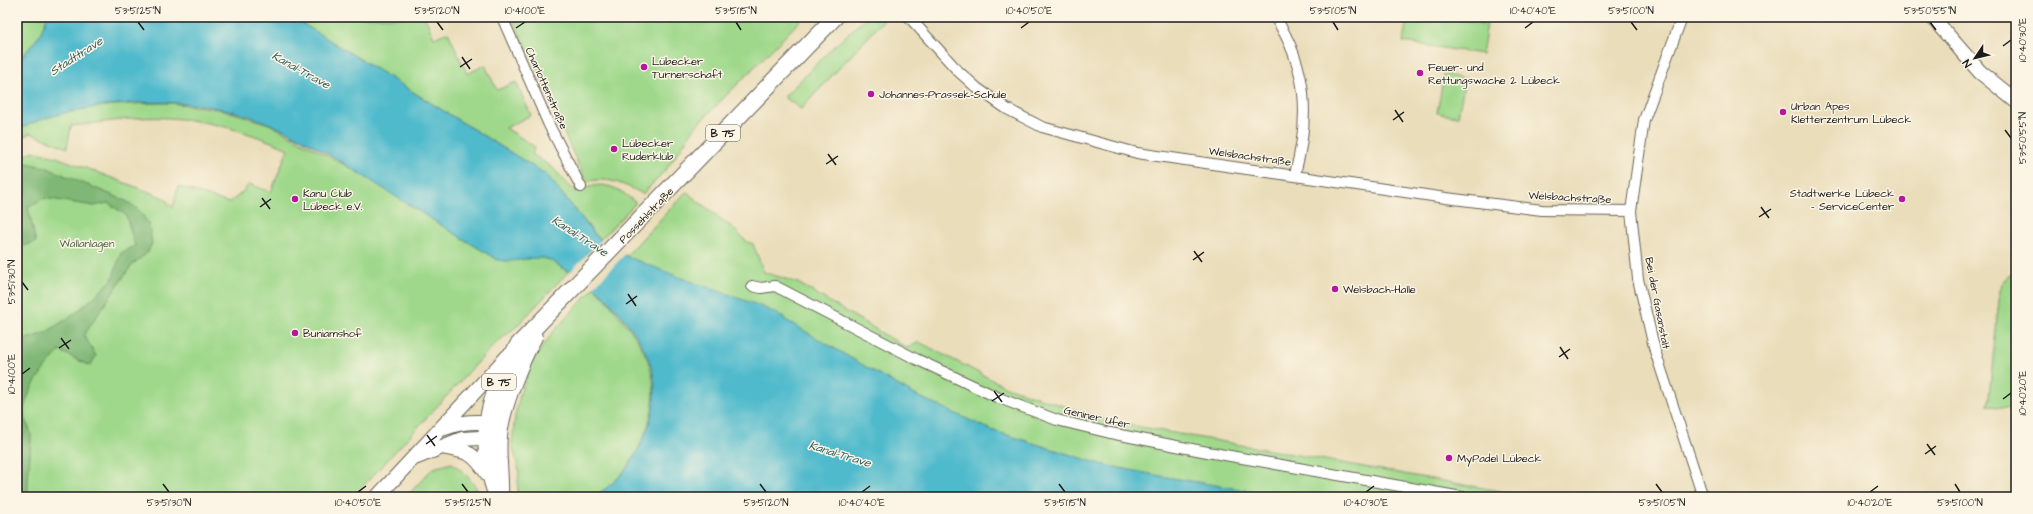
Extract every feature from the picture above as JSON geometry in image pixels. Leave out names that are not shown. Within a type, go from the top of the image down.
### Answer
[{"type":"main road","name":"Possehlstraße","points":[[377,497],[518,345],[633,228],[835,17]]},
{"type":"main road","points":[[1932,17],[1980,72],[2016,101]]},
{"type":"main road","name":"B 75","points":[[498,497],[493,430],[517,372],[542,321]]},
{"type":"main road","name":"B 75","points":[[498,497],[490,476],[498,383],[518,345]]},
{"type":"main road","points":[[440,429],[458,423],[472,421],[493,430]]},
{"type":"main road","points":[[414,458],[493,430]]},
{"type":"main road","points":[[442,447],[467,451],[478,459],[490,476]]},
{"type":"street","name":"Charlottenstraße","points":[[502,17],[580,187]]},
{"type":"street","name":"Welsbachstraße","points":[[909,17],[950,64],[977,88],[1007,109],[1042,127],[1137,153],[1295,174],[1446,198],[1542,210],[1631,211]]},
{"type":"street","points":[[1275,17],[1295,53],[1304,97],[1303,143],[1295,174]]},
{"type":"street","name":"Bei der Gasanstalt","points":[[1682,17],[1644,120],[1631,211],[1638,279],[1655,351],[1703,497]]},
{"type":"street","name":"Geniner Ufer","points":[[752,286],[762,288],[776,286],[937,369],[999,398],[1057,420],[1110,433],[1202,451],[1462,497]]},
{"type":"green space","points":[[17,17],[47,17],[40,35],[17,63]]},
{"type":"green space","points":[[292,17],[425,17],[434,38],[448,32],[467,74],[485,65],[497,90],[516,82],[531,115],[506,128],[535,147],[532,154],[553,168],[575,192],[593,186],[607,186],[621,192],[636,203],[600,240],[547,175]]},
{"type":"green space","name":"Lübecker Turnerschaft","points":[[512,17],[804,17],[696,126],[668,167],[643,194],[615,182],[594,180],[586,182]]},
{"type":"green space","points":[[867,17],[887,17],[801,109],[784,97],[830,50]]},
{"type":"green space","points":[[1407,17],[1444,17],[1487,24],[1482,54],[1403,42]]},
{"type":"green space","points":[[1444,74],[1465,79],[1458,117],[1437,113]]},
{"type":"green space","name":"Buniamshof","points":[[170,103],[224,110],[269,124],[354,170],[498,260],[509,261],[530,257],[541,257],[552,261],[568,272],[517,326],[495,344],[353,497],[17,497],[17,160],[33,151],[56,157],[164,198],[173,208],[178,186],[229,203],[244,191],[249,184],[271,192],[288,149],[234,129],[215,124],[177,119],[138,118],[71,126],[67,148],[30,133],[17,141],[17,131],[34,122],[71,111],[111,105]]},
{"type":"green space","points":[[17,161],[45,167],[126,201],[139,210],[149,225],[152,243],[148,252],[131,266],[84,335],[96,356],[90,366],[60,351],[36,380],[31,390],[24,407],[25,420],[31,435],[28,497],[17,497],[17,342],[45,333],[73,315],[112,280],[121,253],[135,246],[126,215],[108,203],[94,206],[44,198],[28,207],[36,242],[24,246],[17,235]]},
{"type":"green space","points":[[686,192],[733,228],[746,241],[753,244],[764,272],[798,283],[907,348],[919,342],[1006,387],[1112,422],[1533,497],[1287,497],[1160,476],[1100,464],[991,430],[911,393],[783,319],[784,317],[745,301],[665,273],[626,256]]},
{"type":"green space","points":[[2016,271],[2016,408],[1988,406],[2000,291],[2003,280]]},
{"type":"green space","points":[[594,288],[609,302],[634,335],[644,352],[650,368],[653,385],[653,402],[650,419],[634,457],[627,468],[610,486],[598,495],[593,497],[517,497],[519,471],[512,444],[515,416],[520,394],[532,362],[552,333]]},
{"type":"green space","points":[[452,463],[469,478],[480,497],[406,497],[433,468]]},
{"type":"water","points":[[47,17],[292,17],[547,175],[597,237],[626,256],[679,277],[758,305],[784,317],[784,319],[911,393],[991,430],[1100,464],[1160,476],[1287,497],[594,497],[617,478],[629,465],[646,433],[655,397],[653,373],[645,351],[625,320],[602,294],[583,280],[548,259],[536,258],[511,261],[498,260],[319,149],[287,132],[250,116],[207,106],[185,104],[162,102],[118,104],[56,115],[26,126],[17,131],[17,63],[40,35]]},
{"type":"pier","points":[[602,239],[626,253],[592,289],[568,274]]},
{"type":"place","name":"Lübecker Turnerschaft","points":[[644,67]]},
{"type":"place","name":"Feuer- und Rettungswache 2 Lübeck","points":[[1420,73]]},
{"type":"place","name":"Johannes-Prassek-Schule","points":[[871,94]]},
{"type":"place","name":"Urban Apes Kletterzentrum Lübeck","points":[[1783,112]]},
{"type":"place","name":"Lübecker Ruderklub","points":[[614,149]]},
{"type":"place","name":"Kanu Club Lübeck e.V.","points":[[295,199]]},
{"type":"place","name":"Stadtwerke Lübeck - ServiceCenter","points":[[1902,199]]},
{"type":"place","name":"Welsbach-Halle","points":[[1335,289]]},
{"type":"place","name":"Buniamshof","points":[[295,333]]},
{"type":"place","name":"MyPadel Lübeck","points":[[1449,458]]},
{"type":"water label","name":"Stadttrave","points":[[76,56]]},
{"type":"water label","name":"Kanal-Trave","points":[[301,70]]},
{"type":"water label","name":"Kanal-Trave","points":[[580,236]]},
{"type":"water label","name":"Kanal-Trave","points":[[840,454]]},
{"type":"park label","name":"Wallanlagen","points":[[87,243]]}]
